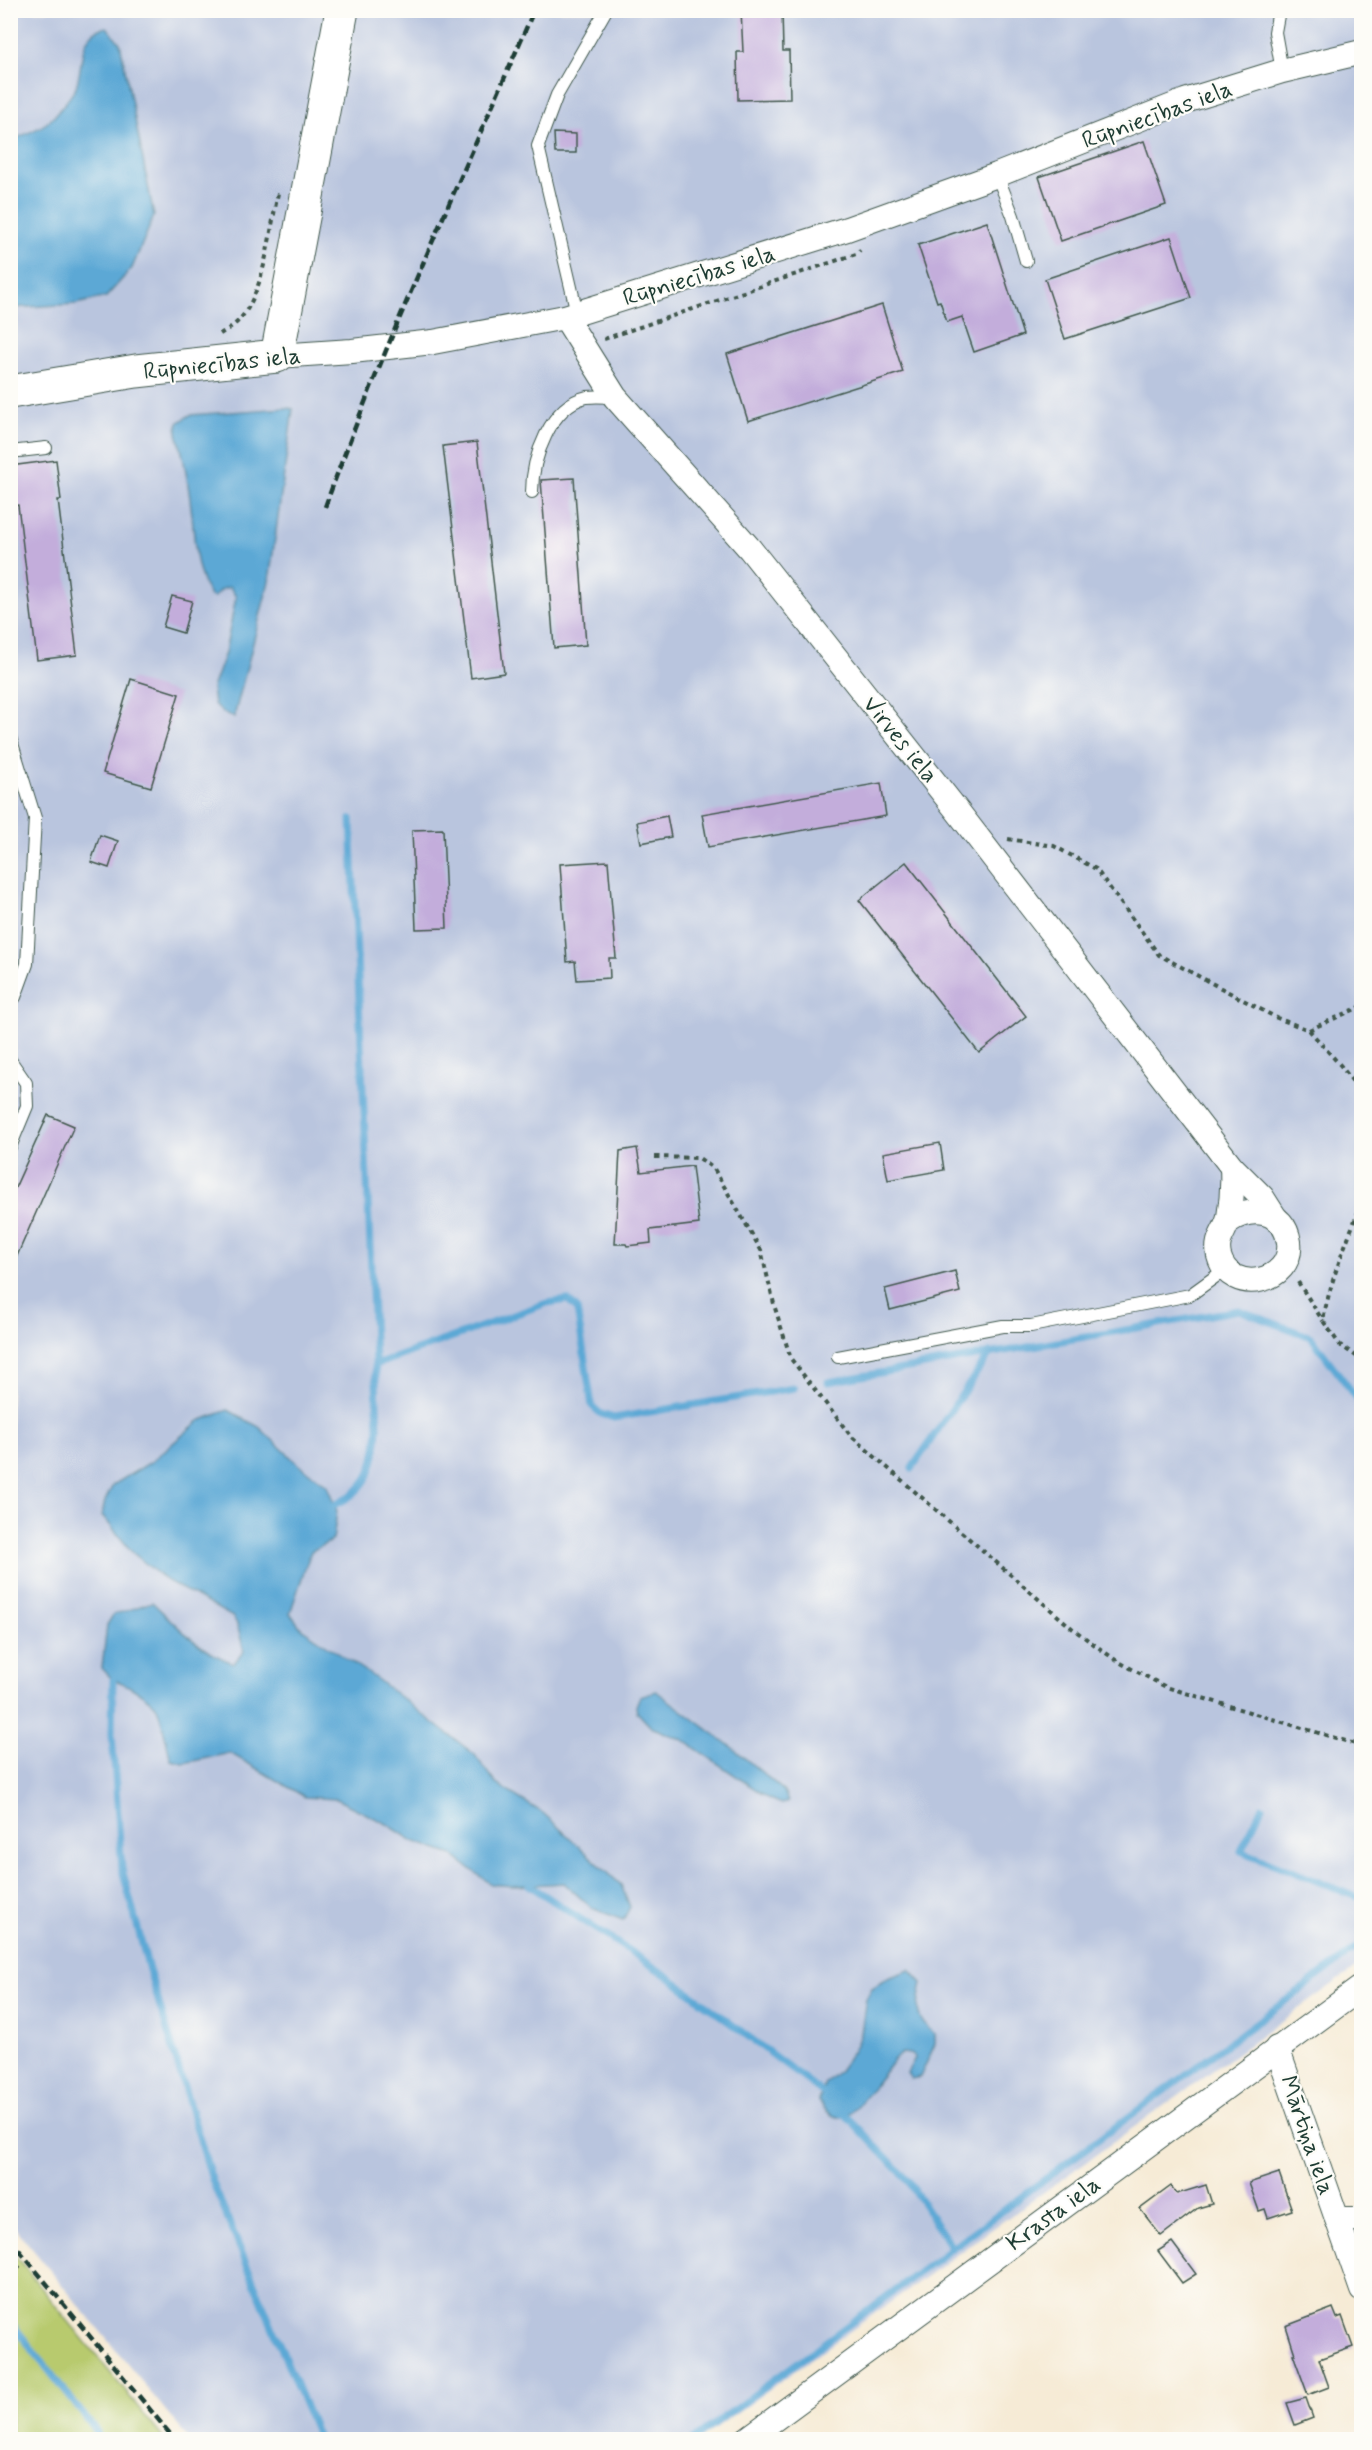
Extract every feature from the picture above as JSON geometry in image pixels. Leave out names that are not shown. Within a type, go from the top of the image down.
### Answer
[{"type":"main road","points":[[277,356],[342,10]]},
{"type":"main road","name":"Rūpniecības iela","points":[[10,392],[136,371],[277,356]]},
{"type":"street","name":"Rūpniecības iela","points":[[277,356],[433,342],[571,315],[847,229],[997,175],[1185,101],[1282,71],[1362,52]]},
{"type":"street","name":"Virves iela","points":[[571,315],[615,397],[750,549],[975,833],[1232,1167],[1262,1197],[1285,1230],[1289,1242],[1288,1255],[1282,1267]]},
{"type":"street","points":[[1232,1167],[1233,1190],[1228,1221],[1221,1232],[1218,1244],[1220,1257],[1226,1269],[1236,1277],[1248,1281],[1261,1281],[1273,1276],[1282,1267]]},
{"type":"street","points":[[1228,1221],[1240,1214],[1252,1211],[1265,1213],[1276,1219]]},
{"type":"street","name":"Krasta iela","points":[[746,2439],[1362,1987]]},
{"type":"street","name":"Mārtiņa iela","points":[[1277,2048],[1362,2290]]},
{"type":"street","points":[[1337,2219],[1362,2219]]},
{"type":"lane","points":[[571,315],[538,146],[557,95],[606,10]]},
{"type":"lane","points":[[1279,10],[1275,32],[1282,71]]},
{"type":"lane","points":[[997,175],[1026,261]]},
{"type":"lane","points":[[532,492],[532,473],[545,437],[563,410],[586,397],[615,397]]},
{"type":"lane","points":[[10,452],[46,448]]},
{"type":"lane","points":[[10,737],[35,818],[27,964],[15,997],[10,1002]]},
{"type":"lane","points":[[10,1060],[26,1083],[27,1106],[10,1147]]},
{"type":"lane","points":[[838,1357],[1003,1326],[1031,1326],[1190,1295],[1226,1269]]},
{"type":"path","points":[[217,336],[239,320],[251,302],[261,272],[278,192]]},
{"type":"path","points":[[975,833],[1054,846],[1095,869],[1159,955],[1277,1018],[1309,1030],[1362,1094]]},
{"type":"path","points":[[1309,1030],[1362,1006]]},
{"type":"path","points":[[655,1157],[699,1158],[714,1169],[761,1250],[775,1308],[791,1359],[851,1436],[1073,1629],[1117,1661],[1166,1687],[1362,1746]]},
{"type":"path","points":[[1323,1321],[1335,1277],[1362,1202]]},
{"type":"path","points":[[1282,1267],[1302,1287],[1340,1345],[1362,1360]]},
{"type":"path","points":[[10,2259],[23,2271]]},
{"type":"shaded area","points":[[10,11],[1361,11],[1361,1964],[700,2439],[189,2439],[11,2223]]},
{"type":"green space","points":[[10,2250],[18,2259],[164,2439],[11,2439]]},
{"type":"water","points":[[107,27],[120,43],[154,216],[132,268],[106,297],[76,304],[11,308],[11,141],[44,125],[59,111],[75,89],[83,52],[90,36],[97,30]]},
{"type":"water","points":[[293,409],[269,581],[234,717],[222,712],[214,704],[212,688],[225,653],[236,597],[230,587],[222,589],[214,597],[210,596],[201,577],[196,557],[186,474],[177,433],[178,423],[190,415]]},
{"type":"water","points":[[228,1410],[259,1427],[298,1464],[327,1485],[337,1511],[333,1540],[311,1551],[290,1613],[301,1628],[378,1680],[474,1754],[496,1784],[543,1813],[621,1885],[630,1907],[623,1920],[592,1908],[564,1883],[513,1886],[491,1884],[452,1855],[413,1841],[387,1824],[336,1799],[305,1797],[230,1753],[184,1763],[171,1760],[161,1719],[154,1704],[137,1691],[113,1680],[102,1668],[107,1625],[113,1615],[152,1602],[200,1645],[234,1663],[244,1651],[237,1624],[233,1617],[164,1579],[132,1552],[102,1515],[105,1501],[113,1485],[151,1462],[199,1421]]},
{"type":"water","points":[[656,1691],[734,1749],[784,1791],[788,1801],[782,1804],[770,1799],[683,1740],[651,1727],[637,1712],[636,1706],[640,1696]]},
{"type":"water","points":[[910,1970],[922,1983],[918,2005],[920,2017],[935,2034],[935,2044],[920,2077],[911,2079],[907,2073],[915,2058],[910,2054],[902,2053],[894,2059],[851,2112],[845,2116],[833,2116],[819,2101],[825,2083],[838,2072],[853,2051],[861,2034],[866,1999],[872,1988],[888,1978]]},
{"type":"building","points":[[741,10],[782,10],[783,51],[789,51],[790,99],[738,100],[737,52],[743,52]]},
{"type":"building","points":[[554,133],[576,134],[576,153],[555,153]]},
{"type":"building","points":[[1144,141],[1166,205],[1061,241],[1039,177]]},
{"type":"building","points":[[987,222],[1023,335],[974,352],[962,317],[947,322],[940,301],[937,302],[918,245]]},
{"type":"building","points":[[1171,237],[1191,298],[1065,339],[1045,279]]},
{"type":"building","points":[[882,305],[903,372],[748,421],[727,354]]},
{"type":"building","points":[[477,442],[504,673],[471,678],[443,446]]},
{"type":"building","points":[[56,460],[61,500],[58,500],[77,655],[37,660],[18,505],[10,506],[10,466]]},
{"type":"building","points":[[574,478],[586,645],[554,648],[541,480]]},
{"type":"building","points":[[172,596],[192,601],[183,633],[163,627]]},
{"type":"building","points":[[131,679],[179,694],[151,787],[103,773]]},
{"type":"building","points":[[881,783],[886,816],[708,847],[702,814]]},
{"type":"building","points":[[667,816],[671,837],[641,843],[637,822]]},
{"type":"building","points":[[443,829],[447,928],[416,929],[412,830]]},
{"type":"building","points":[[100,835],[118,841],[109,868],[91,862]]},
{"type":"building","points":[[608,861],[616,958],[609,958],[610,978],[577,980],[575,961],[567,962],[560,864]]},
{"type":"building","points":[[906,862],[1026,1016],[979,1053],[859,900]]},
{"type":"building","points":[[48,1115],[74,1126],[10,1272],[10,1199]]},
{"type":"building","points":[[940,1143],[944,1170],[888,1180],[883,1153]]},
{"type":"building","points":[[637,1148],[641,1172],[692,1166],[699,1224],[650,1230],[651,1243],[627,1246],[626,1244],[615,1244],[620,1151]]},
{"type":"building","points":[[955,1271],[960,1292],[890,1310],[885,1289]]},
{"type":"building","points":[[1279,2173],[1292,2210],[1268,2218],[1265,2209],[1259,2211],[1249,2183]]},
{"type":"building","points":[[1206,2185],[1212,2204],[1198,2208],[1161,2236],[1140,2209],[1171,2186],[1177,2194]]},
{"type":"building","points":[[1172,2242],[1196,2274],[1182,2283],[1158,2251]]},
{"type":"building","points":[[1333,2308],[1337,2318],[1342,2316],[1353,2347],[1319,2359],[1329,2387],[1308,2395],[1293,2354],[1295,2354],[1286,2326]]},
{"type":"building","points":[[1306,2398],[1313,2418],[1295,2425],[1287,2403]]},
{"type":"waterway","points":[[334,1505],[346,1499],[364,1483],[373,1464],[378,1427],[351,819]]},
{"type":"waterway","points":[[375,1365],[547,1303],[568,1300],[577,1309],[592,1406],[601,1414],[614,1418],[794,1388]]},
{"type":"waterway","points":[[828,1382],[1239,1310],[1311,1337],[1362,1405]]},
{"type":"waterway","points":[[912,1468],[990,1353]]},
{"type":"waterway","points":[[113,1680],[112,1734],[122,1869],[149,1970],[213,2183],[319,2440]]},
{"type":"waterway","points":[[1262,1807],[1241,1851],[1362,1899]]},
{"type":"waterway","points":[[529,1885],[669,1977],[822,2092]]},
{"type":"waterway","points":[[693,2440],[1362,1944]]},
{"type":"waterway","points":[[847,2116],[907,2179],[952,2248]]},
{"type":"waterway","points":[[10,2321],[97,2432],[98,2440]]},
{"type":"railway","points":[[325,507],[399,319],[534,10]]},
{"type":"railway","points":[[10,2239],[175,2440]]}]
